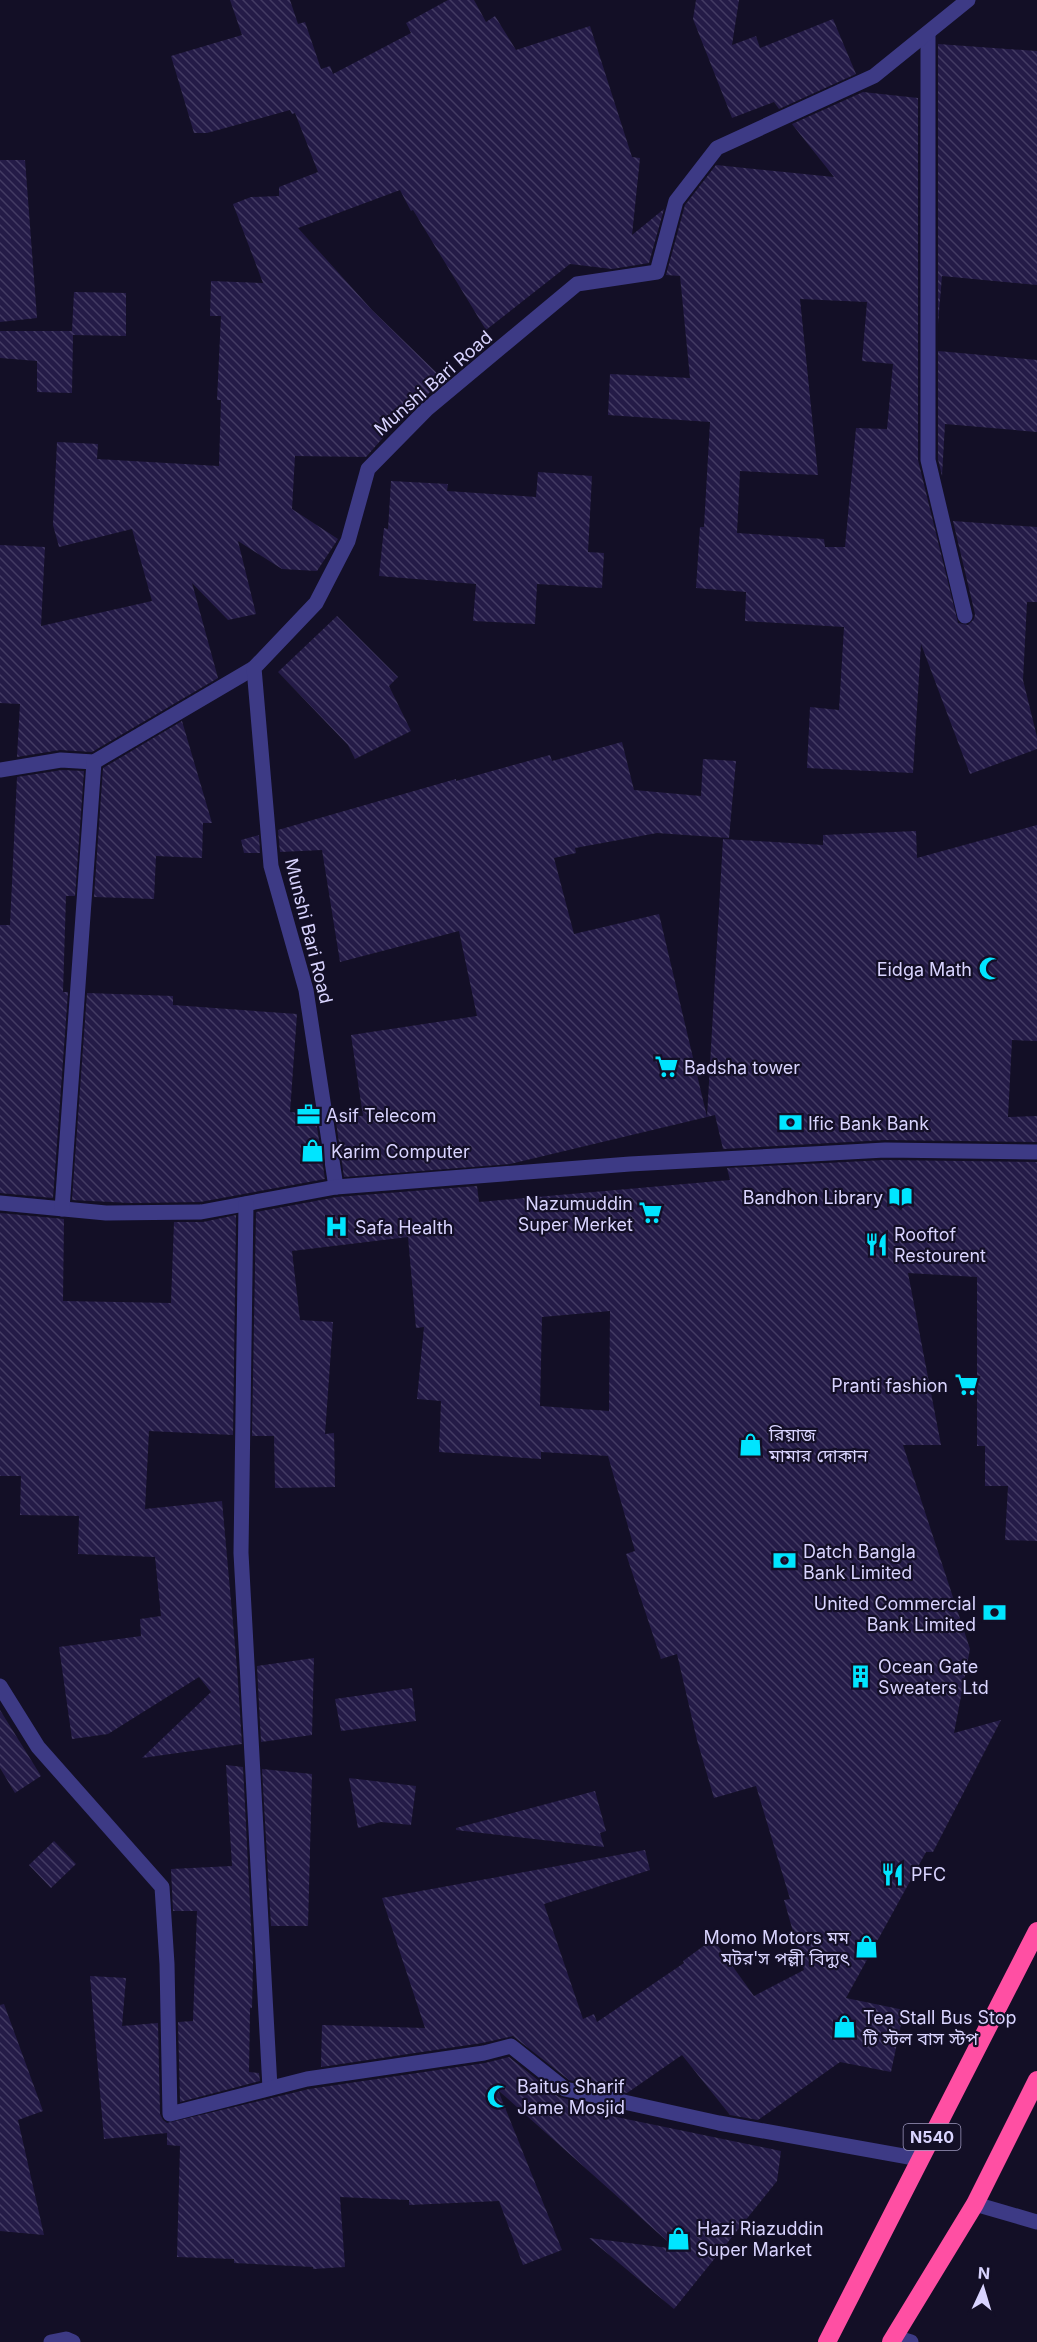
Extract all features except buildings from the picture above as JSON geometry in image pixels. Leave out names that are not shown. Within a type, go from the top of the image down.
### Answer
[{"type":"highway","name":"N540","points":[[827,2342],[1037,1931]]},
{"type":"highway","points":[[899,2340],[975,2204],[1037,2080]]},
{"type":"street","name":"Munshi Bari Road","points":[[336,1187],[306,990],[271,866],[254,668],[316,603],[348,541],[368,469],[427,410],[577,284],[657,272],[676,201],[717,148],[874,76],[968,0]]},
{"type":"street","points":[[928,33],[928,459],[964,616]]},
{"type":"street","points":[[0,770],[60,760],[94,762],[254,668]]},
{"type":"street","points":[[62,1209],[94,762]]},
{"type":"street","points":[[0,1203],[106,1213],[201,1212],[336,1187],[630,1164],[885,1150],[1037,1152]]},
{"type":"street","points":[[246,1204],[241,1553],[260,1941],[270,2088]]},
{"type":"street","points":[[0,1686],[38,1747],[162,1887],[167,1964],[170,2114],[307,2079],[484,2053],[511,2046],[565,2090],[719,2123],[921,2159]]},
{"type":"street","points":[[975,2204],[1037,2222]]},
{"type":"street","points":[[51,2342],[66,2339],[72,2342]]},
{"type":"place","name":"Eidga Math","points":[[990,969]]},
{"type":"place","name":"Badsha tower","points":[[666,1067]]},
{"type":"place","name":"Asif Telecom","points":[[308,1115]]},
{"type":"place","name":"Ific Bank Bank","points":[[790,1123]]},
{"type":"place","name":"Karim Computer","points":[[313,1151]]},
{"type":"place","name":"Bandhon Library","points":[[901,1197]]},
{"type":"place","name":"Nazumuddin Super Merket","points":[[651,1213]]},
{"type":"place","name":"Safa Health","points":[[337,1227]]},
{"type":"place","name":"Rooftof Restourent","points":[[876,1244]]},
{"type":"place","name":"Pranti fashion","points":[[966,1385]]},
{"type":"place","name":"রিয়াজ মামার দোকান","points":[[751,1444]]},
{"type":"place","name":"Datch Bangla Bank Limited","points":[[785,1561]]},
{"type":"place","name":"United Commercial Bank Limited","points":[[994,1613]]},
{"type":"place","name":"Ocean Gate Sweaters Ltd","points":[[860,1676]]},
{"type":"place","name":"PFC","points":[[893,1874]]},
{"type":"place","name":"Momo Motors মম মটর'স পল্লী বিদ্যুৎ","points":[[867,1947]]},
{"type":"place","name":"Tea Stall Bus Stop টি স্টল বাস স্টপ","points":[[845,2027]]},
{"type":"place","name":"Baitus Sharif Jame Mosjid","points":[[499,2096]]},
{"type":"place","name":"Hazi Riazuddin Super Market","points":[[679,2238]]}]
